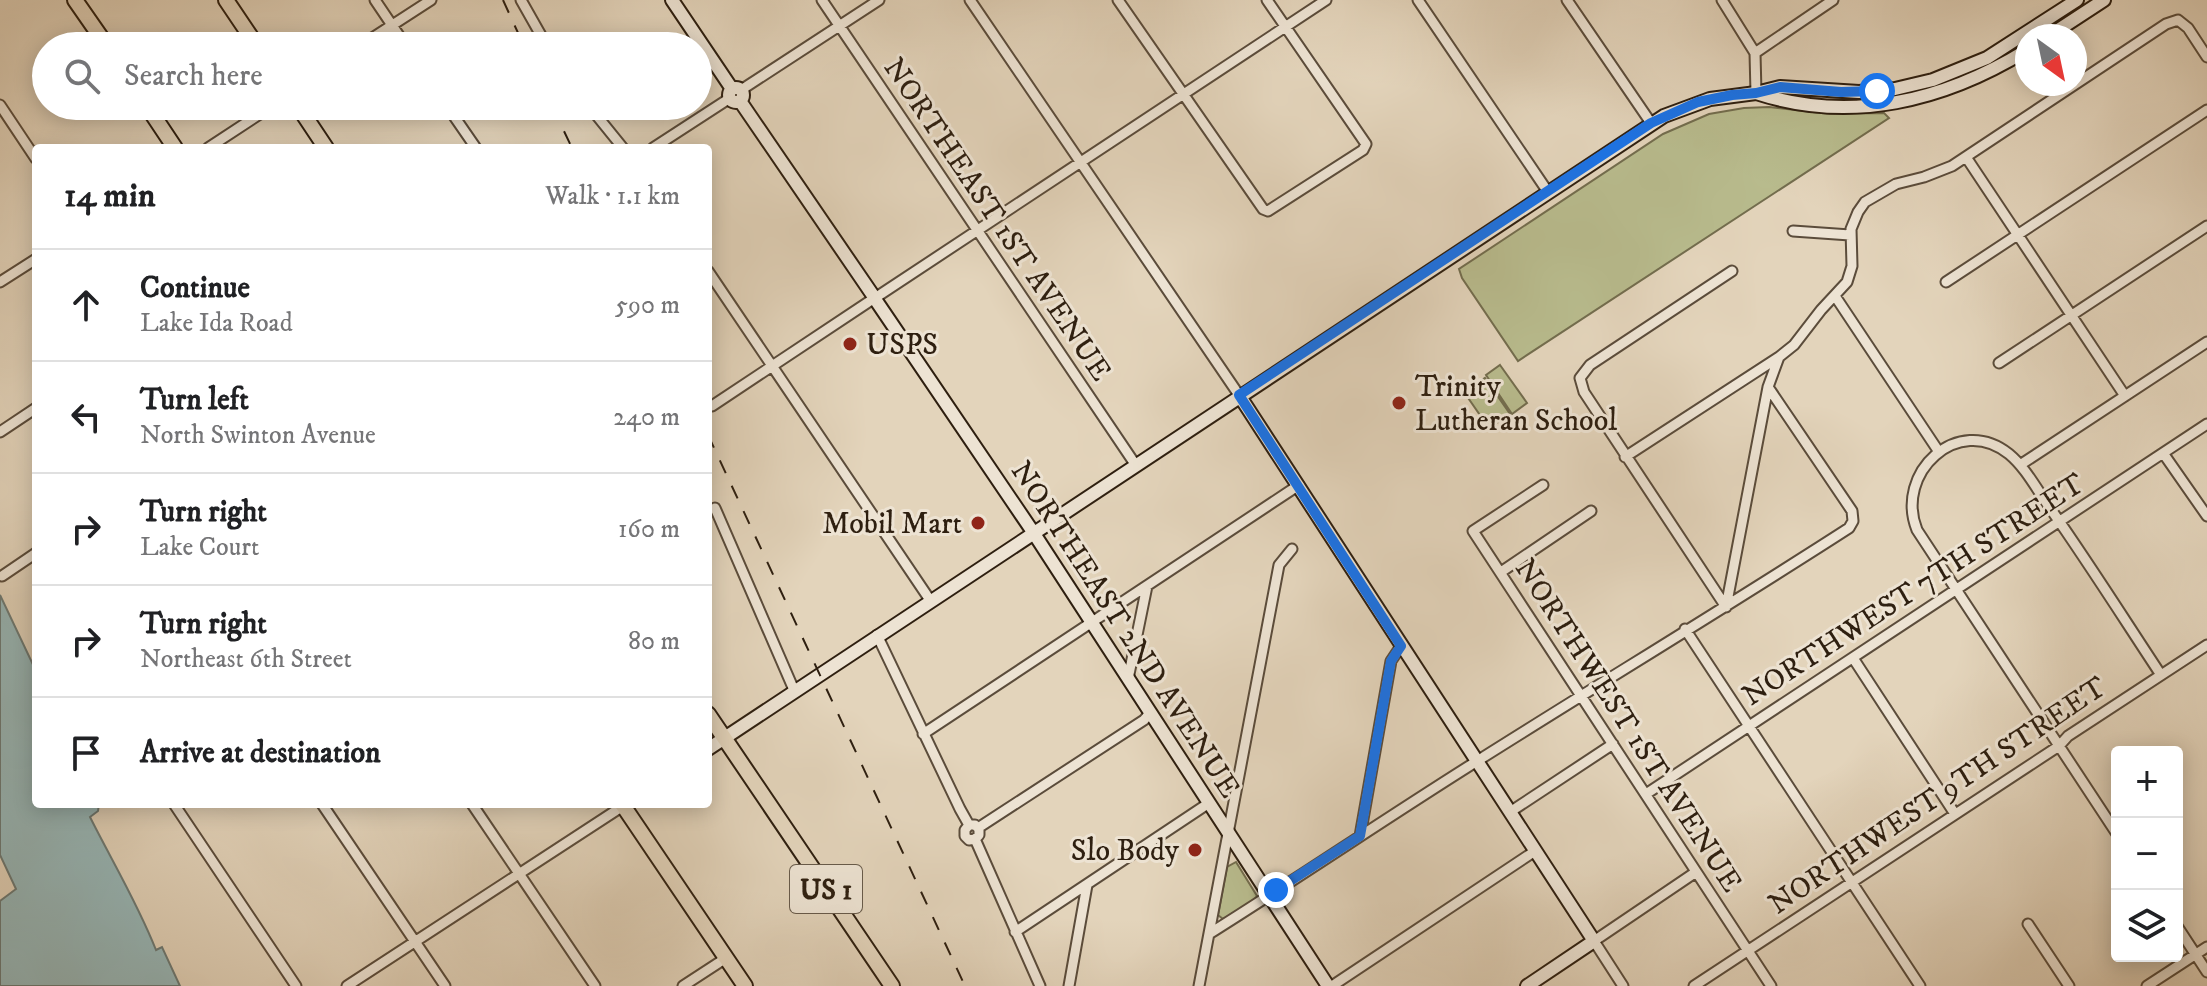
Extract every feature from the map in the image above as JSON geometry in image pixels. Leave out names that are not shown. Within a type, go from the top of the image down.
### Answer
[{"type":"main road","points":[[75,0],[97,32]]},
{"type":"main road","points":[[226,0],[248,32]]},
{"type":"main road","points":[[156,120],[172,144]]},
{"type":"main road","points":[[307,120],[323,144]]},
{"type":"main road","name":"US 1","points":[[712,720],[892,986]]},
{"type":"main road","points":[[625,808],[745,986]]},
{"type":"street","points":[[375,0],[396,32]]},
{"type":"street","points":[[381,32],[431,0]]},
{"type":"street","points":[[521,0],[539,32]]},
{"type":"street","name":"NORTHEAST 2ND AVENUE","points":[[672,0],[694,32]]},
{"type":"street","name":"NORTHEAST 1ST AVENUE","points":[[822,0],[1135,464]]},
{"type":"street","points":[[712,110],[879,0]]},
{"type":"street","points":[[970,0],[1299,485],[1623,986]]},
{"type":"street","points":[[1118,0],[1263,209],[1274,210],[1363,150],[1366,144],[1267,0]]},
{"type":"street","points":[[712,406],[1326,0]]},
{"type":"street","points":[[1418,0],[1548,192]]},
{"type":"street","points":[[1567,0],[1651,123]]},
{"type":"street","points":[[1722,0],[1755,53],[1756,93]]},
{"type":"street","points":[[1755,53],[1833,0]]},
{"type":"street","points":[[712,746],[1651,123],[1698,102],[1780,87],[1841,92],[1895,89],[1951,74],[2006,46],[2077,0]]},
{"type":"street","points":[[2067,24],[2104,0]]},
{"type":"street","points":[[1625,457],[1794,345],[1847,282],[1851,271],[1850,235],[1858,212],[1870,198],[1896,184],[1938,172],[1966,157],[2166,24],[2178,20],[2188,28],[2207,57]]},
{"type":"street","points":[[1756,93],[1779,101],[1807,104],[1877,105],[1919,98],[1956,87],[2014,58],[2006,46]]},
{"type":"street","name":"NORTHEAST 2ND AVENUE","points":[[712,59],[1033,532],[1330,986]]},
{"type":"street","points":[[0,105],[32,153]]},
{"type":"street","points":[[1946,282],[2207,110]]},
{"type":"street","points":[[214,144],[251,120]]},
{"type":"street","points":[[457,120],[473,144]]},
{"type":"street","points":[[600,120],[620,144]]},
{"type":"street","points":[[659,144],[697,120]]},
{"type":"street","points":[[1966,157],[2125,396]]},
{"type":"street","points":[[1999,363],[2207,226]]},
{"type":"street","points":[[1793,231],[1850,235]]},
{"type":"street","points":[[0,282],[32,262]]},
{"type":"street","points":[[1726,607],[1625,457],[1584,392],[1580,378],[1582,371],[1590,365],[1732,271]]},
{"type":"street","points":[[712,277],[930,600]]},
{"type":"street","points":[[1835,296],[1939,452]]},
{"type":"street","points":[[2020,465],[2207,342]]},
{"type":"street","points":[[1726,607],[1768,387],[1779,357]]},
{"type":"street","points":[[1209,934],[1476,761],[1849,528],[1853,521],[1852,511],[1768,387]]},
{"type":"street","points":[[0,432],[32,411]]},
{"type":"street","name":"NORTHWEST 7TH STREET","points":[[1646,794],[2207,424]]},
{"type":"street","points":[[2111,825],[1917,530],[1911,511],[1911,497],[1925,465],[1939,452],[1957,444],[1984,442],[2008,453],[2020,465],[2161,675]]},
{"type":"street","points":[[2163,453],[2207,516]]},
{"type":"street","points":[[923,734],[1299,485]]},
{"type":"street","name":"NORTHWEST 1ST AVENUE","points":[[1543,485],[1473,531],[1771,986]]},
{"type":"street","points":[[715,508],[794,690]]},
{"type":"street","points":[[1501,572],[1591,511]]},
{"type":"street","points":[[1199,986],[1279,565],[1292,549]]},
{"type":"street","points":[[2,576],[32,556]]},
{"type":"street","points":[[1128,679],[1147,586]]},
{"type":"street","points":[[1685,629],[1920,986]]},
{"type":"street","points":[[877,635],[923,734],[979,835],[975,839],[1040,986]]},
{"type":"street","name":"NORTHWEST 9TH STREET","points":[[1694,986],[2207,645]]},
{"type":"street","points":[[1360,836],[1391,661],[1401,646]]},
{"type":"street","points":[[1853,658],[1955,814]]},
{"type":"street","points":[[974,826],[1144,720],[1150,713]]},
{"type":"street","points":[[1510,812],[1613,744]]},
{"type":"street","points":[[1015,932],[1209,803]]},
{"type":"street","points":[[177,808],[296,986]]},
{"type":"street","points":[[325,808],[445,986]]},
{"type":"street","points":[[475,808],[595,986]]},
{"type":"street","points":[[347,986],[618,808]]},
{"type":"street","points":[[1330,986],[1535,851]]},
{"type":"street","points":[[1527,986],[1696,872]]},
{"type":"street","points":[[1069,986],[1087,885]]},
{"type":"street","points":[[2028,924],[2069,986]]},
{"type":"street","points":[[2183,935],[2207,972]]},
{"type":"street","points":[[2147,986],[2207,947]]},
{"type":"street","points":[[683,986],[726,958]]},
{"type":"green space","points":[[1769,107],[1830,114],[1884,113],[1889,118],[1518,361],[1459,269],[1663,134],[1709,114]]},
{"type":"green space","points":[[1500,365],[1527,403],[1512,414],[1486,375]]},
{"type":"green space","points":[[1485,378],[1510,414],[1489,428],[1464,392]]},
{"type":"green space","points":[[1236,862],[1257,896],[1223,919],[1218,915],[1227,867]]},
{"type":"water","points":[[0,595],[32,663],[32,808],[98,808],[90,817],[156,950],[162,947],[180,986],[0,986],[0,901],[16,889],[0,855]]},
{"type":"railway","points":[[503,0],[518,32]]},
{"type":"railway","points":[[559,120],[570,144]]},
{"type":"railway","points":[[712,444],[965,986]]},
{"type":"place","name":"USPS","points":[[850,344]]},
{"type":"place","name":"Trinity Lutheran School","points":[[1399,403]]},
{"type":"place","name":"Mobil Mart","points":[[978,523]]},
{"type":"place","name":"Slo Body","points":[[1195,850]]},
{"type":"route","points":[[1276,890],[1360,836],[1391,661],[1401,646],[1239,395],[1651,123],[1676,110],[1710,99],[1780,87],[1841,92],[1877,91]]}]
